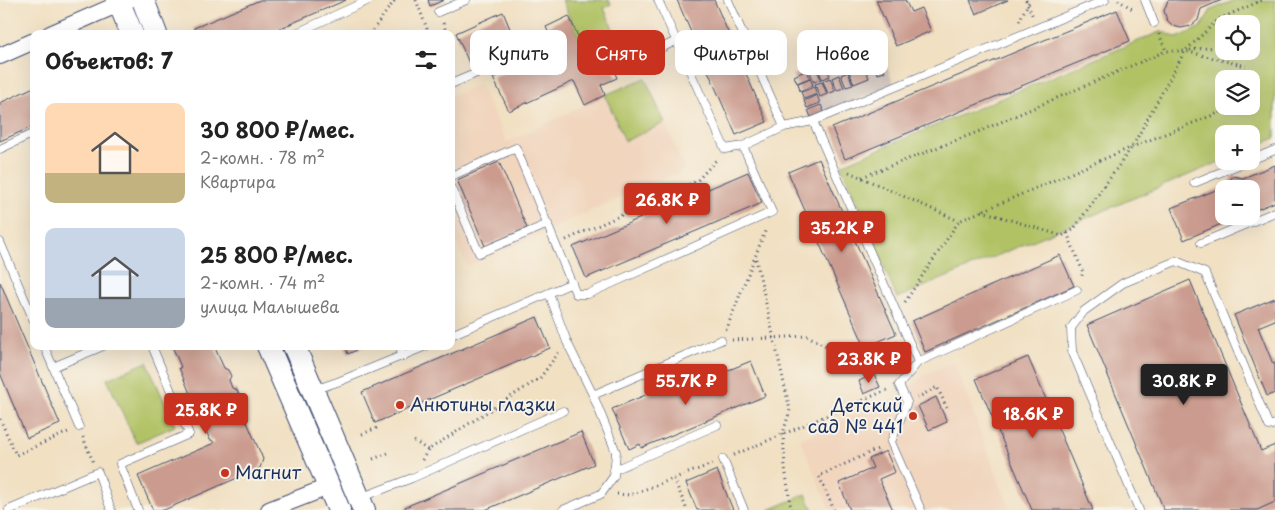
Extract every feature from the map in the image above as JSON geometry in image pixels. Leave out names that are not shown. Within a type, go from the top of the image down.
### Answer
[{"type":"main road","points":[[143,0],[154,30]]},
{"type":"main road","points":[[122,1],[131,30]]},
{"type":"main road","points":[[271,350],[302,394],[350,506]]},
{"type":"main road","points":[[295,350],[302,394],[328,487],[350,506]]},
{"type":"street","points":[[59,30],[122,1]]},
{"type":"street","points":[[0,56],[30,43]]},
{"type":"street","points":[[269,510],[328,487]]},
{"type":"lane","points":[[303,30],[369,0]]},
{"type":"lane","points":[[438,12],[466,0]]},
{"type":"lane","points":[[658,0],[675,38]]},
{"type":"lane","points":[[728,0],[784,127]]},
{"type":"lane","points":[[692,75],[725,149],[743,146],[784,127],[813,120],[1105,0]]},
{"type":"lane","points":[[1145,0],[1154,23]]},
{"type":"lane","points":[[455,82],[472,75]]},
{"type":"lane","points":[[813,120],[918,362]]},
{"type":"lane","points":[[0,148],[30,135]]},
{"type":"lane","points":[[455,174],[516,148],[576,294],[588,294],[772,212],[743,146]]},
{"type":"lane","points":[[1260,156],[1275,150]]},
{"type":"lane","points":[[1194,183],[1226,170]]},
{"type":"lane","points":[[455,197],[479,253],[548,224]]},
{"type":"lane","points":[[1201,243],[1275,212]]},
{"type":"lane","points":[[0,242],[30,312]]},
{"type":"lane","points":[[1139,510],[1072,351],[1071,328],[1084,312],[1123,283],[1176,261],[1205,273],[1269,426],[1275,424]]},
{"type":"lane","points":[[455,334],[572,283]]},
{"type":"lane","points":[[921,510],[891,442],[907,402],[899,384],[918,362],[1077,290]]},
{"type":"lane","points":[[549,293],[567,342],[593,395],[616,452],[614,476],[601,494],[563,510]]},
{"type":"lane","points":[[593,395],[722,340]]},
{"type":"lane","points":[[46,350],[79,427]]},
{"type":"lane","points":[[54,368],[94,350]]},
{"type":"lane","points":[[138,510],[120,464],[189,434],[154,350]]},
{"type":"lane","points":[[401,350],[404,356]]},
{"type":"lane","points":[[302,394],[417,350]]},
{"type":"lane","points":[[350,506],[563,411]]},
{"type":"lane","points":[[614,470],[717,425]]},
{"type":"lane","points":[[723,460],[744,510]]},
{"type":"lane","points":[[9,510],[98,472],[111,510]]},
{"type":"path","points":[[373,30],[395,0]]},
{"type":"path","points":[[416,0],[427,30]]},
{"type":"path","points":[[1026,0],[1037,27]]},
{"type":"path","points":[[982,211],[1062,236],[1073,230],[1132,148],[1185,51],[1220,18],[1263,0]]},
{"type":"path","points":[[1154,23],[1166,51]]},
{"type":"path","points":[[862,177],[980,131],[1166,51],[1215,47]]},
{"type":"path","points":[[1185,51],[1246,66]]},
{"type":"path","points":[[897,314],[959,221],[1215,114]]},
{"type":"path","points":[[556,244],[697,181],[725,149]]},
{"type":"path","points":[[833,166],[862,177],[959,221]]},
{"type":"path","points":[[772,212],[722,340],[808,336],[853,361],[907,338]]},
{"type":"path","points":[[1067,233],[1083,272],[1077,290]]},
{"type":"path","points":[[755,258],[790,410],[783,433],[784,466],[791,510]]},
{"type":"path","points":[[412,478],[428,450],[540,378],[567,342]]},
{"type":"path","points":[[601,494],[630,495],[674,479],[723,460],[899,384]]},
{"type":"path","points":[[907,402],[937,387],[947,408]]},
{"type":"path","points":[[0,418],[16,455],[79,427],[98,472]]},
{"type":"path","points":[[362,434],[377,428]]},
{"type":"path","points":[[414,441],[428,450]]},
{"type":"path","points":[[834,510],[819,476],[891,442]]},
{"type":"path","points":[[373,459],[388,453]]},
{"type":"path","points":[[674,479],[687,510]]},
{"type":"shaded area","points":[[888,69],[894,85],[809,118],[792,75],[797,73],[797,75],[888,75]]},
{"type":"shaded area","points":[[479,84],[507,142],[605,95],[625,140],[665,123],[685,169],[467,266],[455,239],[455,94]]},
{"type":"shaded area","name":"Детский сад № 441","points":[[954,362],[1010,510],[830,510],[800,439],[902,394],[924,375]]},
{"type":"green space","points":[[562,0],[609,0],[611,4],[604,8],[614,30],[577,30],[577,34]]},
{"type":"green space","points":[[1235,0],[1275,0],[1275,138],[1260,144],[1260,125],[1215,125],[1215,164],[897,298],[841,165],[1162,31],[1177,38],[1201,27],[1211,10]]},
{"type":"green space","points":[[645,78],[665,123],[625,141],[605,95]]},
{"type":"green space","points":[[147,362],[175,426],[136,443],[107,379]]},
{"type":"green space","points":[[806,494],[813,510],[769,510]]},
{"type":"building","points":[[260,0],[346,0],[276,30],[195,30],[194,28]]},
{"type":"building","points":[[428,0],[444,0],[430,6]]},
{"type":"building","points":[[677,0],[714,0],[727,30],[690,30]]},
{"type":"building","points":[[876,0],[905,0],[911,12],[921,8],[931,31],[896,46]]},
{"type":"building","points":[[970,0],[1008,0],[976,14]]},
{"type":"building","points":[[1168,0],[1222,0],[1201,9],[1198,20],[1191,26],[1181,28],[1173,26],[1167,20],[1164,11]]},
{"type":"building","points":[[1117,10],[1130,41],[845,159],[832,128]]},
{"type":"building","points":[[503,12],[511,30],[470,30],[469,63],[456,33]]},
{"type":"building","points":[[569,16],[577,34],[577,75],[616,75],[617,78],[601,85],[605,95],[585,105],[574,81],[509,111],[493,78],[500,75],[567,75],[567,30],[547,30],[546,27]]},
{"type":"building","points":[[710,75],[747,75],[767,122],[736,135]]},
{"type":"building","points":[[809,75],[810,78],[797,83],[794,76]]},
{"type":"building","points":[[811,75],[819,75],[821,79],[814,82]]},
{"type":"building","points":[[820,75],[830,75],[830,76],[822,79]]},
{"type":"building","points":[[839,75],[844,88],[837,90],[832,78]]},
{"type":"building","points":[[841,75],[849,75],[853,85],[846,87]]},
{"type":"building","points":[[851,75],[868,75],[869,78],[854,84]]},
{"type":"building","points":[[810,78],[813,85],[800,91],[798,83]]},
{"type":"building","points":[[830,78],[835,91],[828,94],[823,81]]},
{"type":"building","points":[[822,82],[827,94],[820,97],[815,84]]},
{"type":"building","points":[[814,87],[817,94],[804,99],[801,92]]},
{"type":"building","points":[[30,89],[30,128],[0,141],[0,103]]},
{"type":"building","points":[[817,95],[820,103],[807,108],[804,101]]},
{"type":"building","points":[[821,105],[824,112],[811,117],[808,110]]},
{"type":"building","points":[[819,159],[896,334],[865,347],[788,172]]},
{"type":"building","points":[[499,162],[527,228],[485,246],[457,180]]},
{"type":"building","points":[[1275,165],[1275,202],[1260,208],[1260,180],[1230,180],[1233,176],[1243,178]]},
{"type":"building","points":[[748,172],[762,203],[586,278],[573,247]]},
{"type":"building","points":[[1215,190],[1215,225],[1219,225],[1184,240],[1171,208]]},
{"type":"building","points":[[1060,255],[1074,286],[925,352],[912,321]]},
{"type":"building","points":[[1190,280],[1261,451],[1275,445],[1275,502],[1257,510],[1164,510],[1087,325]]},
{"type":"building","points":[[0,282],[60,424],[27,438],[0,373]]},
{"type":"building","points":[[1275,298],[1275,320],[1258,327],[1273,364],[1275,363],[1275,393],[1267,396],[1234,315]]},
{"type":"building","points":[[537,317],[550,348],[375,423],[362,392]]},
{"type":"building","points":[[174,350],[216,350],[224,368],[228,370],[231,376],[229,380],[232,388],[237,390],[239,395],[237,399],[263,459],[260,468],[164,510],[153,510],[138,476],[214,443],[210,440],[179,368],[181,367]]},
{"type":"building","points":[[346,350],[356,350],[348,354]]},
{"type":"building","points":[[1028,357],[1093,510],[1032,510],[976,379]]},
{"type":"building","points":[[751,361],[765,396],[641,448],[640,444],[629,449],[612,409],[679,381],[682,389]]},
{"type":"building","points":[[874,374],[880,387],[864,394],[859,381]]},
{"type":"building","points":[[936,397],[947,422],[929,430],[918,406]]},
{"type":"building","points":[[581,432],[594,464],[485,510],[406,510],[405,507]]},
{"type":"building","points":[[886,451],[895,472],[879,479],[893,510],[850,510],[839,483],[873,468],[869,459]]},
{"type":"building","points":[[717,470],[733,510],[697,510],[686,483]]},
{"type":"place","name":"Анютины глазки","points":[[400,405]]},
{"type":"place","name":"Детский сад № 441","points":[[913,416]]},
{"type":"place","name":"Магнит","points":[[225,473]]}]
